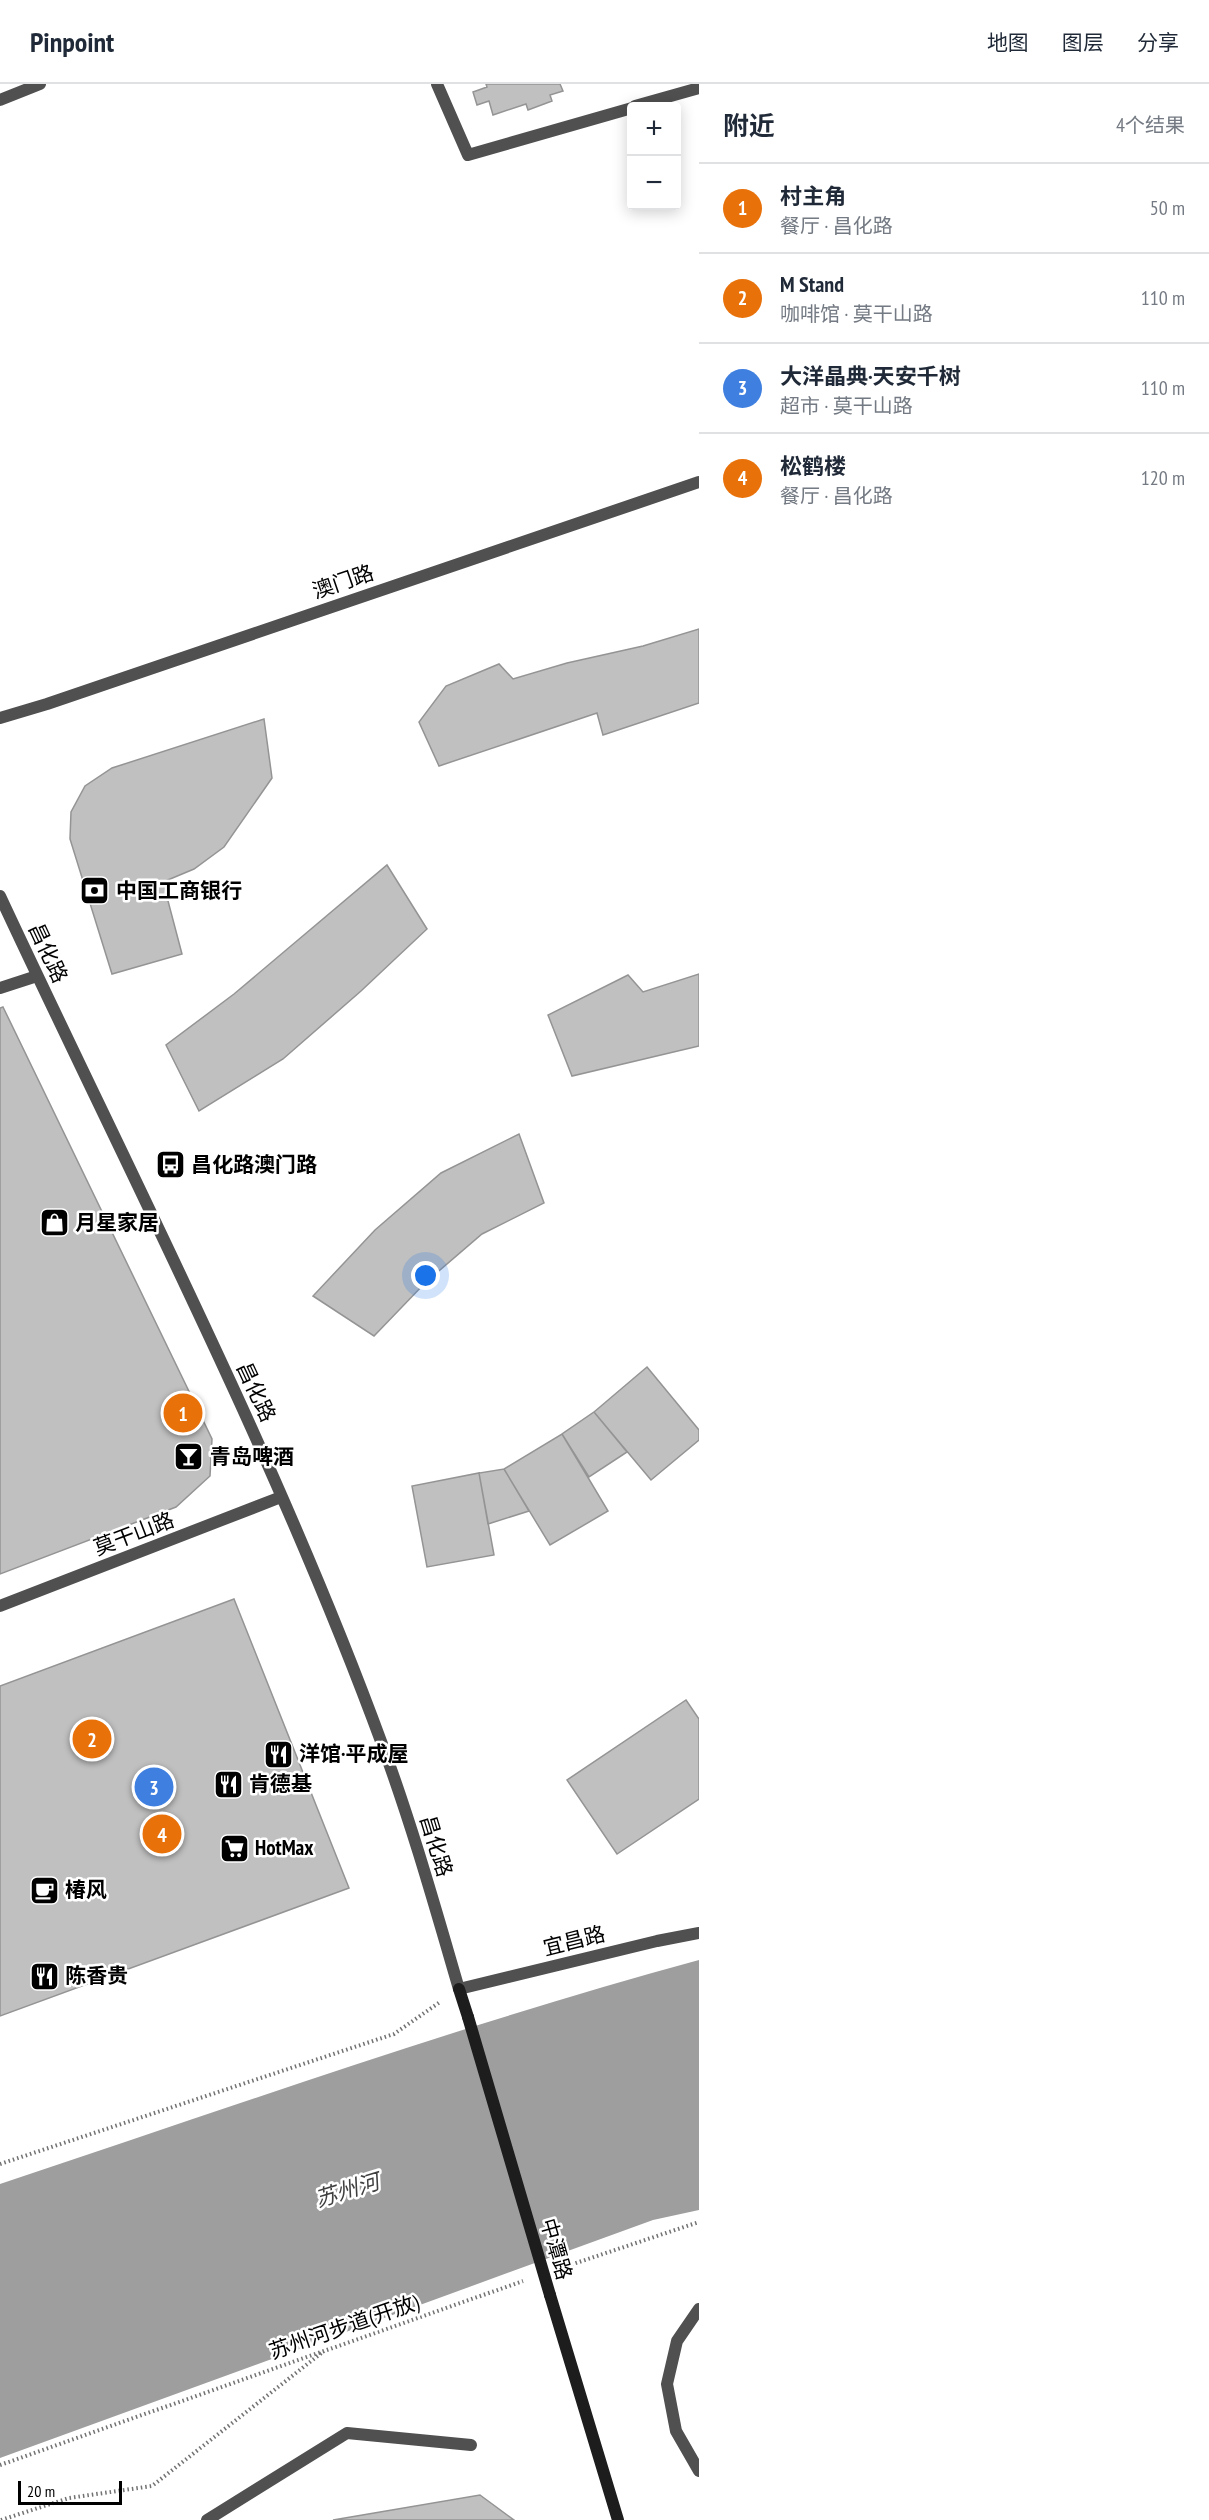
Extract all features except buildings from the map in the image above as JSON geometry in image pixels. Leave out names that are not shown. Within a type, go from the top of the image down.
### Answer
[{"type":"street","points":[[0,100],[40,84]]},
{"type":"street","points":[[437,84],[468,155],[627,109]]},
{"type":"street","points":[[650,102],[699,88]]},
{"type":"street","name":"澳门路","points":[[0,718],[699,482]]},
{"type":"street","name":"昌化路","points":[[0,896],[251,1427],[315,1575],[382,1745],[412,1831],[459,1989]]},
{"type":"street","points":[[0,988],[37,976]]},
{"type":"street","name":"莫干山路","points":[[0,1606],[281,1497]]},
{"type":"street","name":"宜昌路","points":[[459,1989],[657,1941],[699,1934]]},
{"type":"street","name":"中潭路","points":[[459,1989],[618,2520]]},
{"type":"street","points":[[699,2308],[677,2341],[667,2384],[676,2431],[699,2471]]},
{"type":"street","points":[[207,2520],[347,2433],[471,2445]]},
{"type":"path","points":[[0,2164],[394,2034],[459,1989]]},
{"type":"path","points":[[559,2268],[699,2222]]},
{"type":"path","name":"苏州河步道(开放)","points":[[0,2465],[526,2280]]},
{"type":"path","points":[[1,2520],[69,2498],[152,2486],[327,2349]]},
{"type":"water","name":"苏州河","points":[[699,1960],[699,2210],[653,2220],[0,2458],[0,2184],[435,2039]]},
{"type":"place","name":"中国工商银行","points":[[95,891]]},
{"type":"place","name":"昌化路澳门路","points":[[170,1165]]},
{"type":"place","name":"月星家居","points":[[54,1223]]},
{"type":"place","name":"村主角","points":[[183,1413]]},
{"type":"place","name":"青岛啤酒","points":[[189,1457]]},
{"type":"place","name":"M Stand","points":[[92,1739]]},
{"type":"place","name":"洋馆·平成屋","points":[[278,1754]]},
{"type":"place","name":"肯德基","points":[[228,1784]]},
{"type":"place","name":"大洋晶典·天安千树","points":[[154,1787]]},
{"type":"place","name":"松鹤楼","points":[[162,1834]]},
{"type":"place","name":"HotMax","points":[[234,1848]]},
{"type":"place","name":"椿风","points":[[44,1890]]},
{"type":"place","name":"陈香贵","points":[[44,1976]]}]
